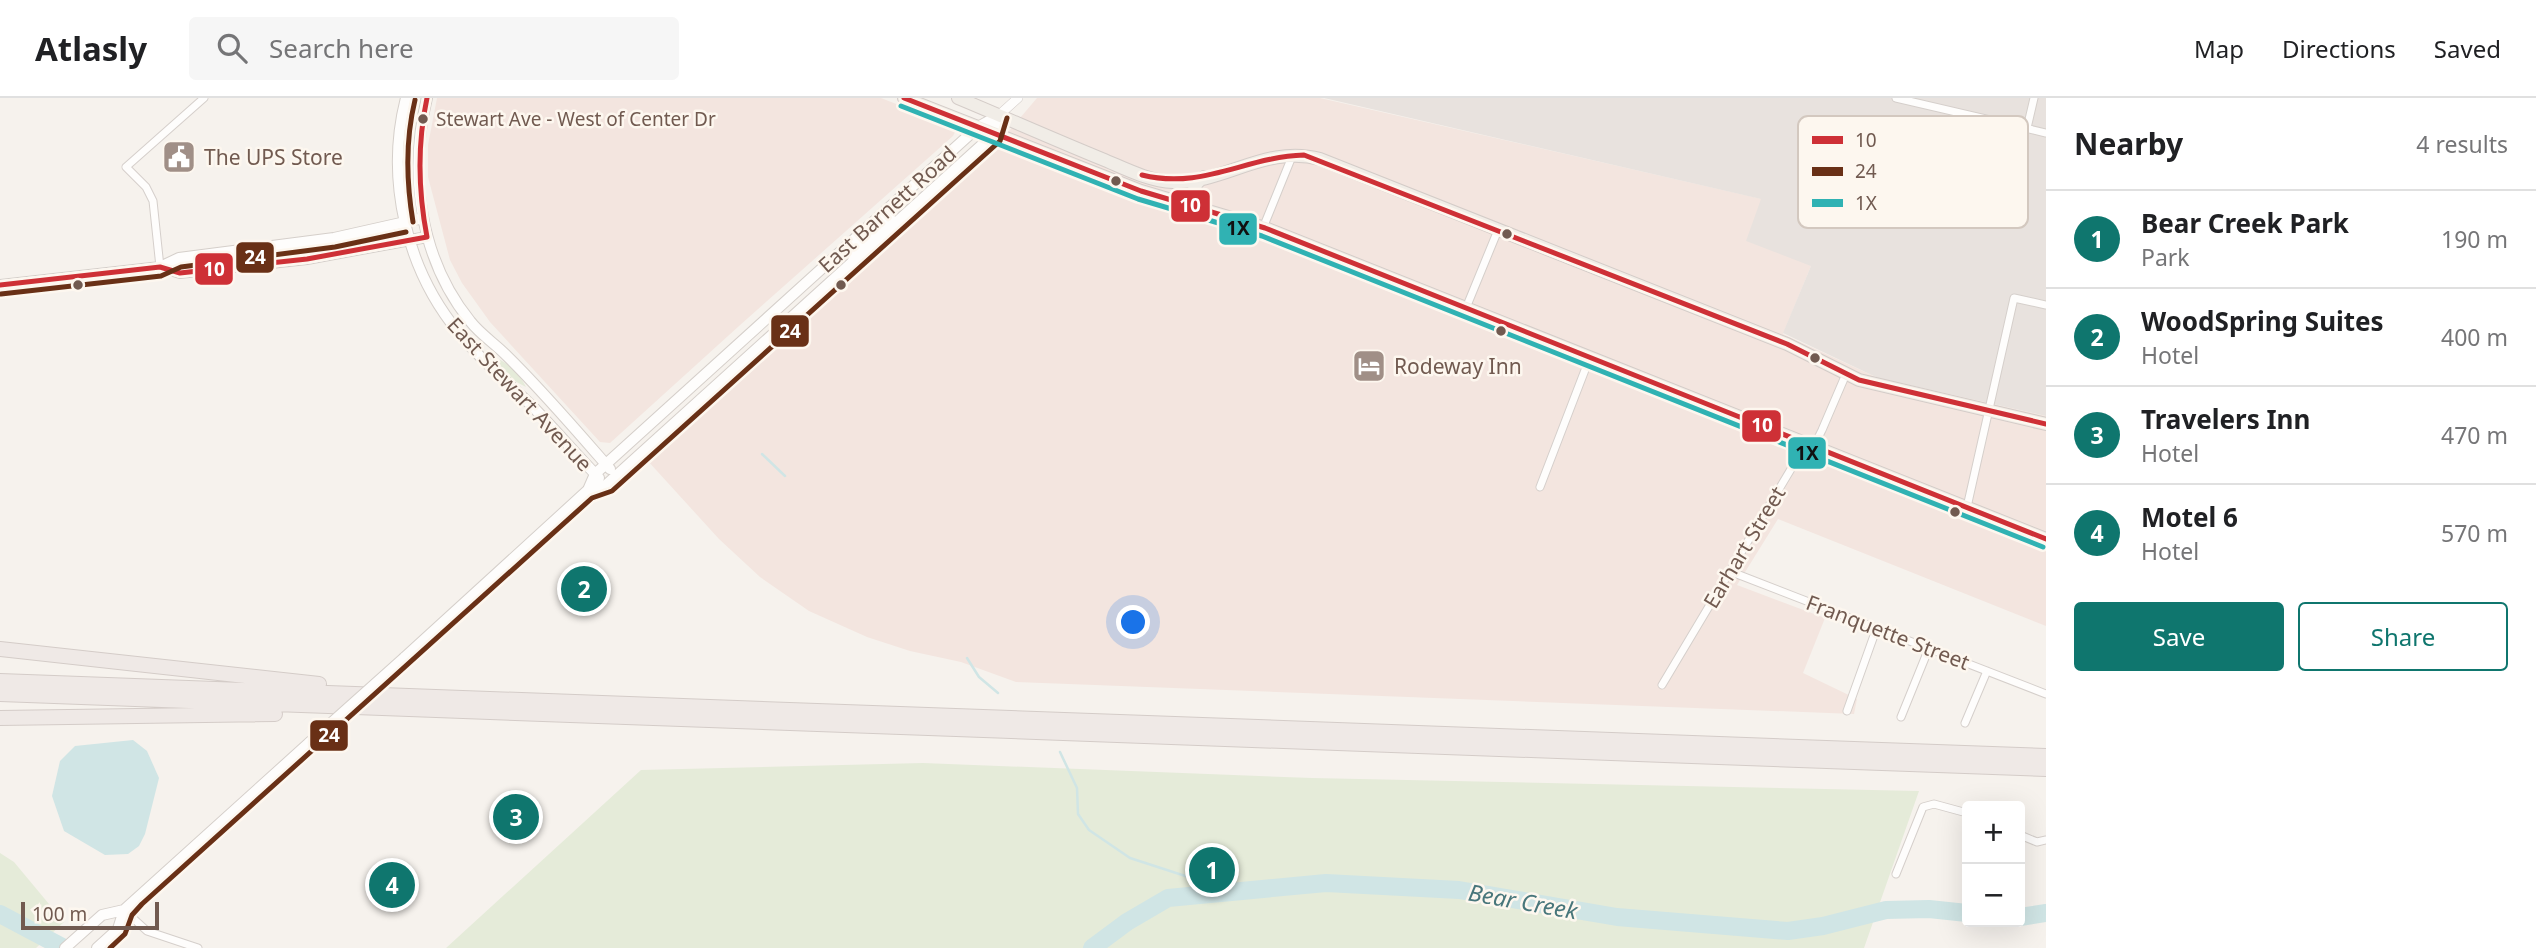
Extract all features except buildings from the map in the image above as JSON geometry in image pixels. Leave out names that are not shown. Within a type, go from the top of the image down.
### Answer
[{"type":"highway","points":[[0,649],[393,694]]},
{"type":"highway","points":[[0,681],[393,694],[2036,760],[2046,769]]},
{"type":"highway","points":[[0,694],[377,709],[2036,760]]},
{"type":"highway","points":[[0,718],[274,714],[377,709]]},
{"type":"main road","name":"East Stewart Avenue","points":[[406,98],[398,152],[399,187],[409,240],[429,288],[444,315],[460,335],[606,485]]},
{"type":"main road","name":"East Stewart Avenue","points":[[427,98],[419,142],[419,182],[427,237],[441,275],[468,319],[505,354],[617,476]]},
{"type":"main road","points":[[904,98],[1141,191],[1262,228],[2046,539]]},
{"type":"main road","points":[[958,98],[1161,180],[1175,182],[1205,177],[1281,155],[1293,154],[1320,159],[1787,344],[1846,374],[1885,387],[2046,424]]},
{"type":"main road","points":[[994,134],[998,116]]},
{"type":"main road","name":"East Barnett Road","points":[[124,910],[588,490],[595,474],[606,464],[978,127],[998,116]]},
{"type":"main road","name":"East Barnett Road","points":[[588,490],[606,485],[617,476],[994,134]]},
{"type":"main road","points":[[1205,177],[1197,183],[1193,192],[1199,204],[1214,215]]},
{"type":"main road","points":[[852,263],[858,247],[888,219],[890,215],[886,210]]},
{"type":"main road","points":[[0,285],[160,267],[179,258],[321,240],[423,218]]},
{"type":"main road","points":[[160,267],[180,273],[307,259],[427,237]]},
{"type":"main road","points":[[65,948],[102,915],[124,910]]},
{"type":"main road","points":[[97,948],[118,929],[124,910]]},
{"type":"street","points":[[160,267],[153,201],[146,187],[126,167],[205,98]]},
{"type":"street","points":[[998,116],[1018,98]]},
{"type":"street","points":[[1896,98],[1975,116]]},
{"type":"street","points":[[2028,124],[2034,98]]},
{"type":"street","points":[[2028,128],[2046,132]]},
{"type":"street","points":[[1262,228],[1293,154]]},
{"type":"street","points":[[1466,308],[1498,230]]},
{"type":"street","points":[[1967,507],[2014,298],[2046,306]]},
{"type":"street","points":[[1540,487],[1590,357]]},
{"type":"street","name":"Earhart Street","points":[[1662,685],[1797,459],[1822,430],[1846,374]]},
{"type":"street","name":"Franquette Street","points":[[1729,571],[2046,694]]},
{"type":"street","points":[[1847,711],[1877,627]]},
{"type":"street","points":[[1901,718],[1929,648]]},
{"type":"street","points":[[1965,723],[1987,671]]},
{"type":"street","points":[[1896,874],[1923,807],[1934,804],[1962,812]]},
{"type":"street","points":[[2025,837],[2037,842],[2046,840]]},
{"type":"street","points":[[124,910],[147,931],[198,948]]},
{"type":"shaded area","points":[[437,98],[881,98],[957,128],[953,136],[610,443],[600,442],[490,322],[462,283],[450,260],[428,177],[428,145]]},
{"type":"shaded area","points":[[1037,98],[1320,98],[1762,199],[1811,266],[1783,334],[1878,378],[2046,416],[2046,626],[1778,519],[1737,585],[1825,618],[1803,673],[1857,699],[1854,714],[1016,682],[961,662],[910,651],[867,637],[809,611],[760,577],[719,539],[647,460],[987,157]]},
{"type":"shaded area","points":[[1324,98],[2046,98],[2046,416],[1878,378],[1783,333],[1811,266],[1746,241],[1761,199]]},
{"type":"shaded area","points":[[133,740],[147,751],[159,778],[145,834],[139,846],[128,854],[105,855],[64,831],[52,796],[60,761],[75,746]]},
{"type":"green space","points":[[419,98],[423,98],[415,136],[412,197],[408,173],[409,148]]},
{"type":"green space","points":[[487,355],[510,366],[526,387],[509,378]]},
{"type":"green space","points":[[923,763],[1312,778],[1919,791],[1864,948],[446,948],[641,770]]},
{"type":"green space","points":[[0,853],[14,862],[64,922],[36,948],[0,948]]},
{"type":"waterway","points":[[762,454],[785,476]]},
{"type":"waterway","points":[[967,658],[979,677],[998,693]]},
{"type":"waterway","points":[[1060,752],[1077,788],[1078,814],[1089,830],[1130,858],[1230,893]]},
{"type":"waterway","name":"Bear Creek","points":[[1092,948],[1127,922],[1168,898],[1326,883],[1459,890],[1617,917],[1788,931],[1823,926],[1886,910],[1929,909],[1962,912]]},
{"type":"waterway","name":"Bear Creek","points":[[2025,916],[2046,913]]},
{"type":"waterway","name":"Bear Creek","points":[[0,914],[64,948]]},
{"type":"transit line","name":"10","points":[[427,98],[420,168],[427,237]]},
{"type":"transit line","name":"10","points":[[904,98],[1141,191],[1265,228],[2046,539]]},
{"type":"transit line","name":"24","points":[[413,222],[408,161],[409,130],[415,100]]},
{"type":"transit line","name":"1X","points":[[901,106],[1138,199],[1262,236],[2043,547]]},
{"type":"transit line","name":"24","points":[[110,948],[125,934],[132,915],[142,904],[592,498],[612,491],[1000,141],[1007,118]]},
{"type":"transit line","name":"10","points":[[1142,175],[1164,179],[1204,176],[1262,161],[1304,155],[1787,344],[1859,380],[2046,424]]},
{"type":"transit line","name":"24","points":[[1,294],[161,276],[181,267],[335,247],[406,232]]},
{"type":"transit line","name":"10","points":[[0,285],[160,267],[180,273],[307,259],[427,237]]},
{"type":"place","name":"Stewart Ave - West of Center Dr","points":[[423,119]]},
{"type":"place","name":"The UPS Store","points":[[179,157]]},
{"type":"place","name":"Rodeway Inn","points":[[1369,366]]},
{"type":"place","name":"WoodSpring Suites","points":[[584,589]]},
{"type":"place","name":"Travelers Inn","points":[[516,817]]},
{"type":"place","name":"Bear Creek Park","points":[[1212,870]]},
{"type":"place","name":"Motel 6","points":[[392,885]]}]
